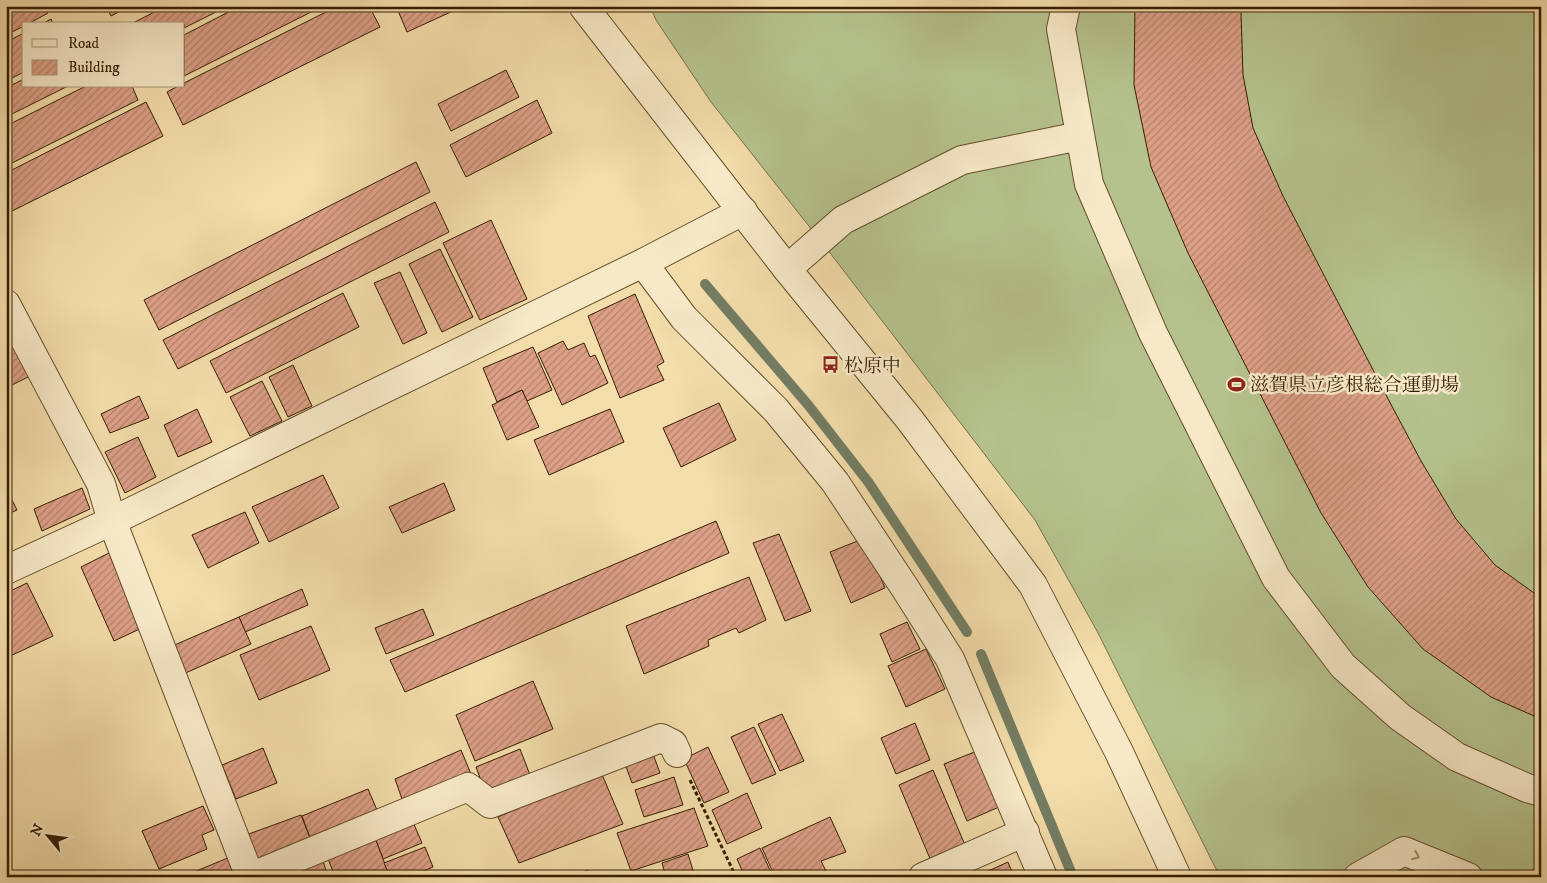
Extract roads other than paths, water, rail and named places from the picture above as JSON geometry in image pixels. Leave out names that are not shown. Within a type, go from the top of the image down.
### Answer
[{"type":"street","points":[[583,6],[787,269],[910,420],[1033,585],[1119,752],[1177,877]]},
{"type":"street","points":[[1066,6],[1060,29],[1088,184],[1153,333],[1276,578],[1343,666],[1400,717],[1457,757],[1527,788],[1541,792]]},
{"type":"street","points":[[787,269],[843,220],[962,160],[1080,136]]},
{"type":"street","points":[[6,570],[112,521],[643,263],[743,211]]},
{"type":"street","points":[[643,263],[684,318],[776,410],[835,482],[950,659],[1043,877]]},
{"type":"street","points":[[6,304],[101,484],[112,521],[250,877],[468,787],[490,804],[661,738],[673,744],[677,753]]},
{"type":"street","points":[[923,877],[1025,832]]},
{"type":"street","points":[[1358,877],[1404,851],[1468,877]]},
{"type":"waterway","points":[[705,284],[809,406],[869,483],[967,632]]},
{"type":"waterway","points":[[981,654],[1073,877]]},
{"type":"place","name":"松原中","points":[[830,365]]},
{"type":"place","name":"滋賀県立彦根総合運動場","points":[[1236,384]]}]
